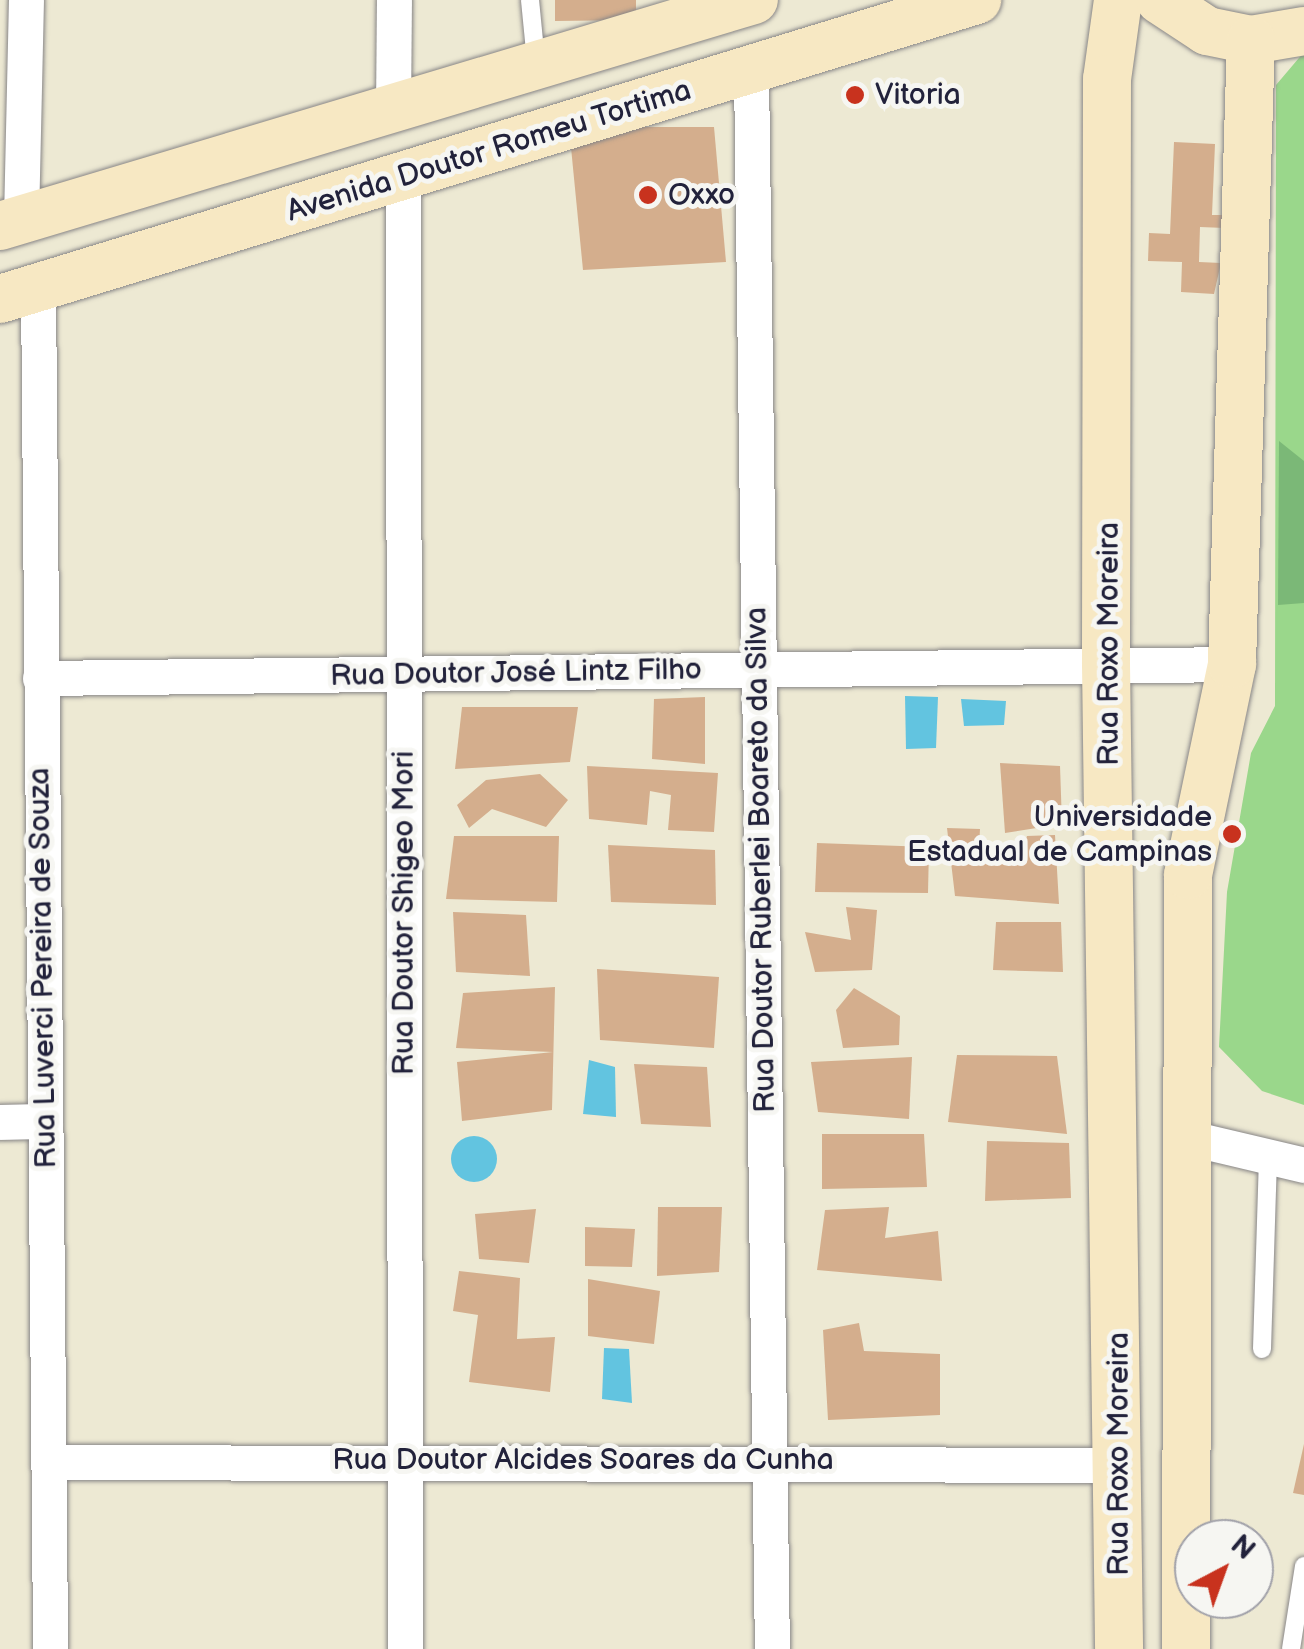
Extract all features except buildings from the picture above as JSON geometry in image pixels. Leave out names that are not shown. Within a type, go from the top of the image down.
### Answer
[{"type":"main road","name":"Avenida Doutor Romeu Tortima","points":[[19,294],[977,0]]},
{"type":"main road","name":"Rua Roxo Moreira","points":[[1118,0],[1107,78],[1106,664],[1119,1649]]},
{"type":"main road","points":[[1160,0],[1207,32],[1251,40],[1304,31]]},
{"type":"main road","points":[[11,223],[748,1]]},
{"type":"main road","points":[[1186,1649],[1188,876],[1232,664],[1251,40]]},
{"type":"street","points":[[11,223],[26,0]]},
{"type":"street","points":[[394,0],[394,110]]},
{"type":"street","name":"Rua Doutor Ruberlei Boareto da Silva","points":[[751,72],[772,1649]]},
{"type":"street","name":"Rua Doutor Shigeo Mori","points":[[403,178],[405,1649]]},
{"type":"street","name":"Rua Luverci Pereira de Souza","points":[[19,294],[40,678],[50,1649]]},
{"type":"street","name":"Rua Doutor José Lintz Filho","points":[[40,678],[1232,664]]},
{"type":"street","points":[[0,1122],[45,1122]]},
{"type":"street","points":[[1186,1137],[1304,1165]]},
{"type":"street","name":"Rua Doutor Alcides Soares da Cunha","points":[[48,1462],[770,1460],[1117,1465]]},
{"type":"lane","points":[[530,0],[536,66]]},
{"type":"lane","points":[[1262,1349],[1268,1156]]},
{"type":"lane","points":[[1291,1649],[1304,1566]]},
{"type":"green space","points":[[1304,52],[1304,1105],[1262,1091],[1219,1047],[1227,892],[1251,753],[1275,706],[1276,85]]},
{"type":"green space","points":[[1279,441],[1304,461],[1304,603],[1278,605]]},
{"type":"water","points":[[905,696],[938,697],[936,748],[906,749]]},
{"type":"water","points":[[961,699],[1006,701],[1004,725],[964,726]]},
{"type":"water","points":[[589,1060],[615,1067],[616,1117],[583,1114]]},
{"type":"water","points":[[474,1136],[490,1143],[497,1159],[490,1175],[474,1182],[458,1175],[451,1159],[458,1143]]},
{"type":"water","points":[[604,1348],[629,1349],[632,1403],[602,1399]]},
{"type":"place","name":"Vitoria","points":[[855,95]]},
{"type":"place","name":"Oxxo","points":[[648,195]]},
{"type":"place","name":"Universidade Estadual de Campinas","points":[[1232,834]]}]
